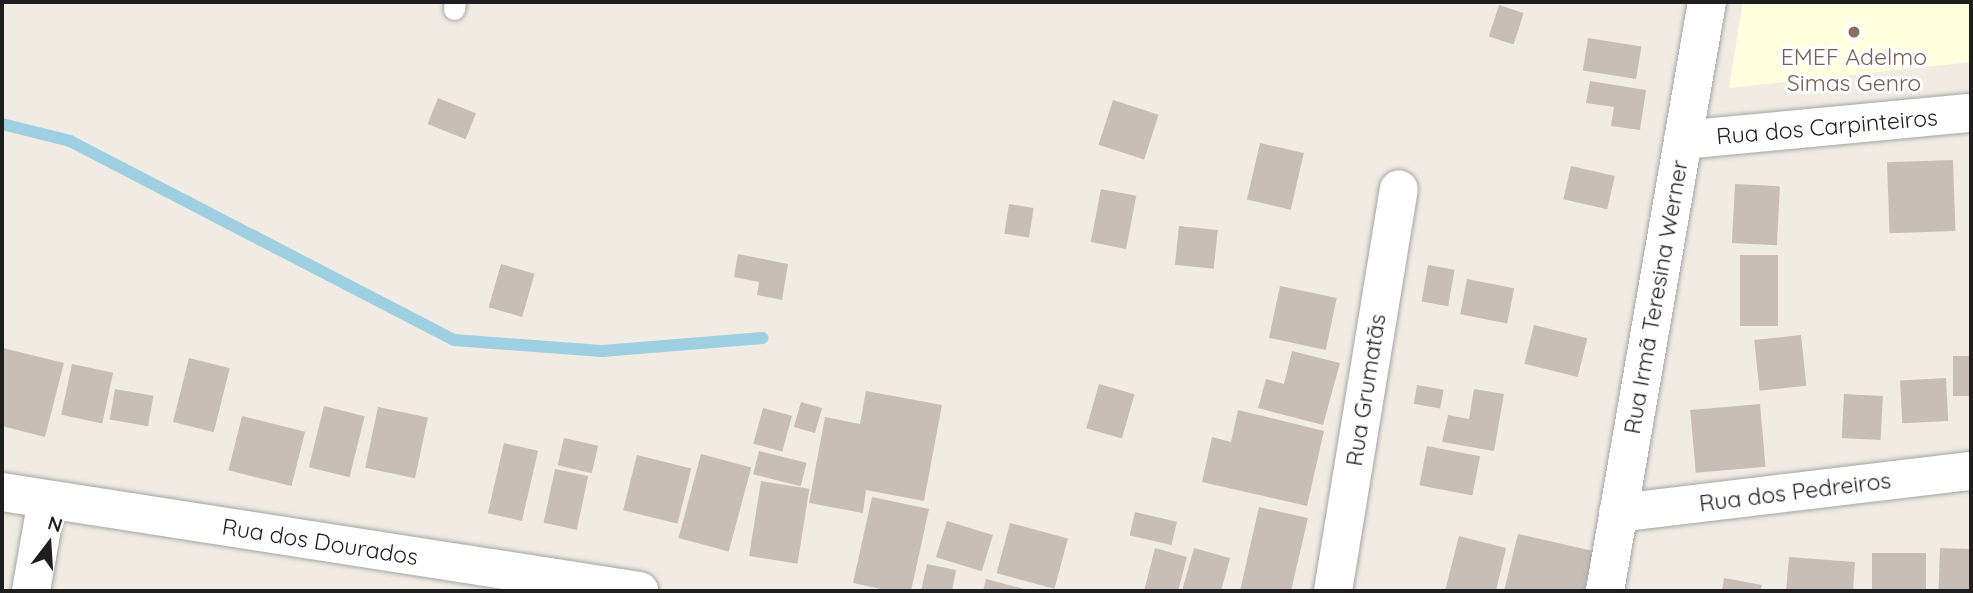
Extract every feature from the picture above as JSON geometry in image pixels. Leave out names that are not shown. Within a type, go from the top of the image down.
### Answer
[{"type":"street","name":"Rua Irmã Teresina Werner","points":[[1605,591],[1707,2]]},
{"type":"street","name":"Rua dos Carpinteiros","points":[[1683,140],[1971,113]]},
{"type":"street","name":"Rua Grumatãs","points":[[1333,591],[1399,189]]},
{"type":"street","name":"Rua dos Pedreiros","points":[[1618,513],[1971,471]]},
{"type":"street","name":"Rua dos Dourados","points":[[2,492],[639,591]]},
{"type":"street","points":[[31,591],[47,499]]},
{"type":"shaded area","name":"EMEF Adelmo Simas Genro","points":[[1743,2],[1971,2],[1971,62],[1729,88]]},
{"type":"building","points":[[1499,5],[1524,13],[1514,44],[1489,36]]},
{"type":"building","points":[[1588,38],[1641,46],[1636,79],[1583,71]]},
{"type":"building","points":[[1590,81],[1646,90],[1640,130],[1611,126],[1614,107],[1586,103]]},
{"type":"building","points":[[438,98],[476,113],[466,139],[428,124]]},
{"type":"building","points":[[1113,100],[1159,115],[1144,160],[1098,145]]},
{"type":"building","points":[[1260,143],[1304,153],[1291,210],[1247,200]]},
{"type":"building","points":[[1953,160],[1955,231],[1890,233],[1887,162]]},
{"type":"building","points":[[1571,166],[1615,176],[1607,209],[1563,199]]},
{"type":"building","points":[[1735,184],[1780,186],[1777,245],[1732,243]]},
{"type":"building","points":[[1101,189],[1136,196],[1126,249],[1091,242]]},
{"type":"building","points":[[1009,204],[1034,208],[1029,238],[1004,234]]},
{"type":"building","points":[[1179,226],[1218,230],[1214,269],[1175,265]]},
{"type":"building","points":[[738,254],[788,264],[782,300],[757,295],[759,282],[734,277]]},
{"type":"building","points":[[1740,255],[1778,255],[1778,326],[1740,326]]},
{"type":"building","points":[[501,264],[535,274],[522,317],[489,307]]},
{"type":"building","points":[[1428,265],[1455,270],[1448,306],[1422,301]]},
{"type":"building","points":[[1467,279],[1514,288],[1507,323],[1460,314]]},
{"type":"building","points":[[1280,286],[1337,298],[1326,350],[1269,338]]},
{"type":"building","points":[[1534,325],[1587,338],[1578,377],[1524,364]]},
{"type":"building","points":[[1801,335],[1806,386],[1760,391],[1754,340]]},
{"type":"building","points":[[3,348],[64,363],[45,437],[2,426]]},
{"type":"building","points":[[1292,351],[1340,363],[1323,425],[1258,408],[1266,379],[1284,384]]},
{"type":"building","points":[[1953,356],[1971,356],[1971,396],[1953,396]]},
{"type":"building","points":[[189,358],[230,368],[214,432],[173,422]]},
{"type":"building","points":[[72,364],[113,373],[102,424],[61,415]]},
{"type":"building","points":[[1946,378],[1948,421],[1902,423],[1900,380]]},
{"type":"building","points":[[1099,384],[1135,394],[1122,438],[1086,428]]},
{"type":"building","points":[[1417,385],[1444,390],[1440,408],[1414,404]]},
{"type":"building","points":[[115,389],[153,396],[148,426],[110,420]]},
{"type":"building","points":[[1474,389],[1504,394],[1494,451],[1442,442],[1448,415],[1469,419]]},
{"type":"building","points":[[866,391],[942,405],[924,501],[866,490],[863,513],[809,503],[825,417],[860,424]]},
{"type":"building","points":[[1844,394],[1883,396],[1881,440],[1842,438]]},
{"type":"building","points":[[801,402],[822,408],[815,433],[794,427]]},
{"type":"building","points":[[1760,404],[1765,467],[1696,473],[1690,410]]},
{"type":"building","points":[[324,406],[365,416],[350,477],[309,467]]},
{"type":"building","points":[[378,407],[428,418],[415,478],[365,468]]},
{"type":"building","points":[[763,408],[792,416],[782,452],[753,444]]},
{"type":"building","points":[[1238,410],[1324,431],[1307,506],[1202,482],[1212,437],[1231,442]]},
{"type":"building","points":[[242,416],[305,432],[292,486],[228,470]]},
{"type":"building","points":[[564,438],[598,446],[592,473],[558,465]]},
{"type":"building","points":[[504,443],[538,451],[522,521],[488,513]]},
{"type":"building","points":[[1427,446],[1480,456],[1472,496],[1419,485]]},
{"type":"building","points":[[759,451],[807,463],[801,486],[753,474]]},
{"type":"building","points":[[701,454],[751,467],[729,551],[678,538]]},
{"type":"building","points":[[637,455],[691,469],[678,524],[623,510]]},
{"type":"building","points":[[555,469],[588,476],[577,530],[544,523]]},
{"type":"building","points":[[761,481],[809,489],[798,564],[749,556]]},
{"type":"building","points":[[872,497],[929,509],[911,591],[890,591],[853,583]]},
{"type":"building","points":[[1259,507],[1308,518],[1291,591],[1240,591]]},
{"type":"building","points":[[1135,512],[1177,522],[1171,545],[1130,535]]},
{"type":"building","points":[[947,521],[993,535],[982,571],[936,557]]},
{"type":"building","points":[[1010,523],[1068,539],[1054,589],[997,573]]},
{"type":"building","points":[[1518,534],[1593,551],[1584,591],[1504,591]]},
{"type":"building","points":[[1459,536],[1506,548],[1496,591],[1445,591]]},
{"type":"building","points":[[1155,548],[1187,557],[1178,591],[1144,591]]},
{"type":"building","points":[[1194,548],[1230,558],[1221,591],[1182,591]]},
{"type":"building","points":[[1940,548],[1971,549],[1970,591],[1938,591]]},
{"type":"building","points":[[1872,553],[1926,553],[1926,591],[1872,591]]},
{"type":"building","points":[[1789,557],[1855,562],[1853,591],[1786,591]]},
{"type":"building","points":[[927,564],[956,570],[952,591],[921,591]]},
{"type":"building","points":[[1724,578],[1762,585],[1760,591],[1722,591]]},
{"type":"building","points":[[986,579],[1028,590],[983,591]]},
{"type":"waterway","points":[[2,124],[70,141],[454,340],[602,351],[762,338]]},
{"type":"place","name":"EMEF Adelmo Simas Genro","points":[[1854,32]]}]
